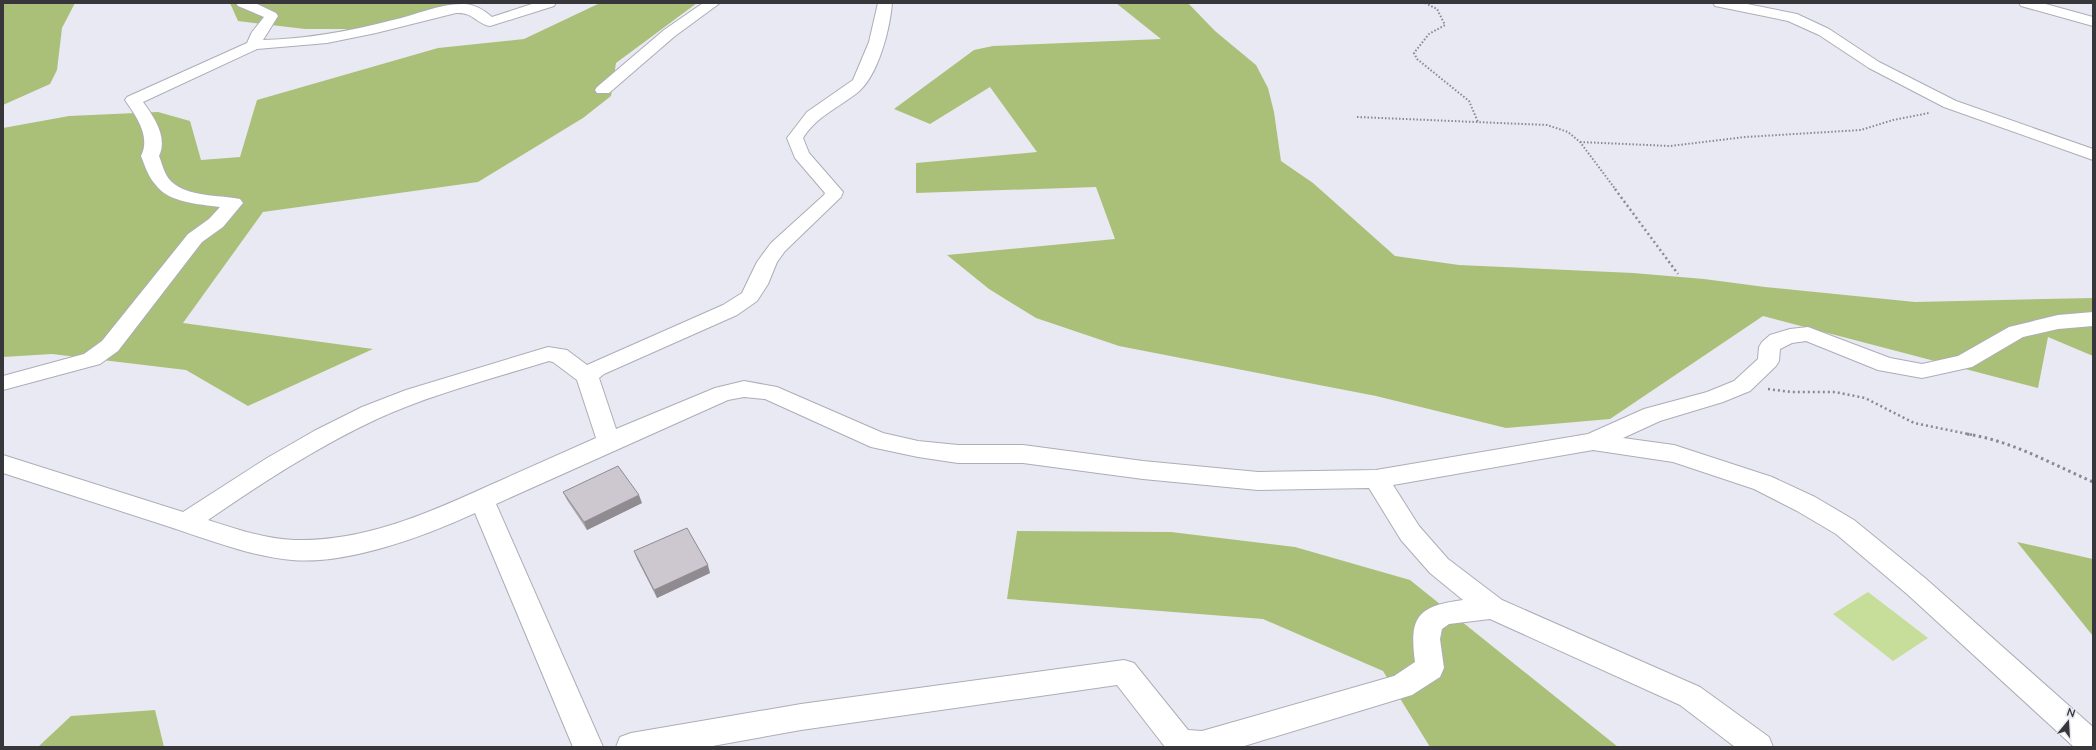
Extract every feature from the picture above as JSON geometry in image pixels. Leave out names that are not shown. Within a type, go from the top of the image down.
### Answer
[{"type":"street","points":[[243,3],[268,13],[271,16],[268,22],[258,30],[254,45]]},
{"type":"street","points":[[3,383],[92,359],[110,346],[195,238],[216,223],[234,203],[193,198],[171,190],[162,182],[150,156],[154,147],[152,136],[141,110],[133,100],[254,45],[288,44],[369,31],[448,10],[474,9],[490,22],[549,3]]},
{"type":"street","points":[[602,90],[624,74],[667,33],[698,11],[713,3]]},
{"type":"street","points":[[587,376],[596,369],[730,310],[750,297],[758,284],[767,262],[778,248],[832,197],[834,192],[801,154],[795,138],[803,123],[817,111],[850,91],[861,81],[880,27],[885,3]]},
{"type":"street","points":[[1720,3],[1792,17],[1824,32],[1874,65],[1950,104],[2093,155]]},
{"type":"street","points":[[2026,3],[2093,22]]},
{"type":"street","points":[[3,464],[246,542],[293,550],[337,548],[392,534],[442,517],[723,393],[744,389],[769,392],[879,441],[918,449],[958,454],[1023,454],[1143,470],[1258,481],[1376,479],[1593,442],[1652,415],[1715,397],[1742,386],[1768,361],[1770,347],[1778,340],[1790,336],[1808,334],[1886,365],[1922,371],[1964,362],[2016,332],[2058,322],[2093,319]]},
{"type":"street","points":[[186,523],[259,473],[326,435],[370,413],[430,390],[548,354],[559,355],[587,376],[609,442]]},
{"type":"street","points":[[1593,442],[1674,454],[1763,483],[1806,504],[1845,527],[1916,586],[2046,705],[2093,745]]},
{"type":"street","points":[[1376,479],[1410,533],[1440,566],[1492,608],[1690,696],[1758,747]]},
{"type":"street","points":[[482,500],[588,747]]},
{"type":"street","points":[[630,747],[801,717],[1124,672],[1180,743],[1202,745],[1402,686],[1430,668],[1426,640],[1429,623],[1444,614],[1492,608]]},
{"type":"path","points":[[1425,3],[1437,9],[1445,24],[1429,34],[1414,53],[1417,59],[1469,101],[1478,122]]},
{"type":"path","points":[[1580,142],[1670,146],[1745,137],[1861,130],[1893,120],[1934,112],[1950,104]]},
{"type":"path","points":[[1357,117],[1547,125],[1568,132],[1580,142],[1678,274]]},
{"type":"path","points":[[1742,386],[1791,392],[1835,392],[1865,398],[1914,423],[1932,428],[1992,439],[2093,482]]},
{"type":"green space","points":[[3,3],[75,3],[62,28],[57,70],[50,84],[3,105]]},
{"type":"green space","points":[[230,3],[468,3],[354,29],[305,29],[238,21]]},
{"type":"green space","points":[[600,3],[697,3],[616,63],[611,96],[583,118],[478,182],[263,212],[183,323],[373,349],[248,406],[186,370],[52,354],[3,357],[3,128],[69,116],[158,112],[190,121],[201,160],[240,157],[257,100],[438,48],[524,39]]},
{"type":"green space","points":[[1116,3],[1188,3],[1215,31],[1256,65],[1268,88],[1274,112],[1281,161],[1313,183],[1395,256],[1459,265],[1633,273],[1704,279],[1765,287],[1915,302],[2093,298],[2093,356],[2048,337],[2038,388],[1763,316],[1610,419],[1506,428],[1376,396],[1119,346],[1036,318],[989,289],[947,255],[1115,239],[1096,187],[916,193],[916,163],[1037,152],[990,87],[930,124],[894,109],[974,50],[993,46],[1161,39]]},
{"type":"green space","points":[[1017,531],[1171,532],[1295,547],[1410,580],[1618,747],[1430,747],[1383,671],[1263,619],[1007,599]]},
{"type":"green space","points":[[2017,542],[2093,559],[2093,636]]},
{"type":"green space","points":[[1868,592],[1928,638],[1893,661],[1833,614]]},
{"type":"green space","points":[[155,710],[164,747],[38,747],[71,716]]},
{"type":"building","points":[[618,466],[639,495],[584,522],[563,492]]},
{"type":"building","points":[[687,528],[708,565],[654,590],[634,551]]}]
